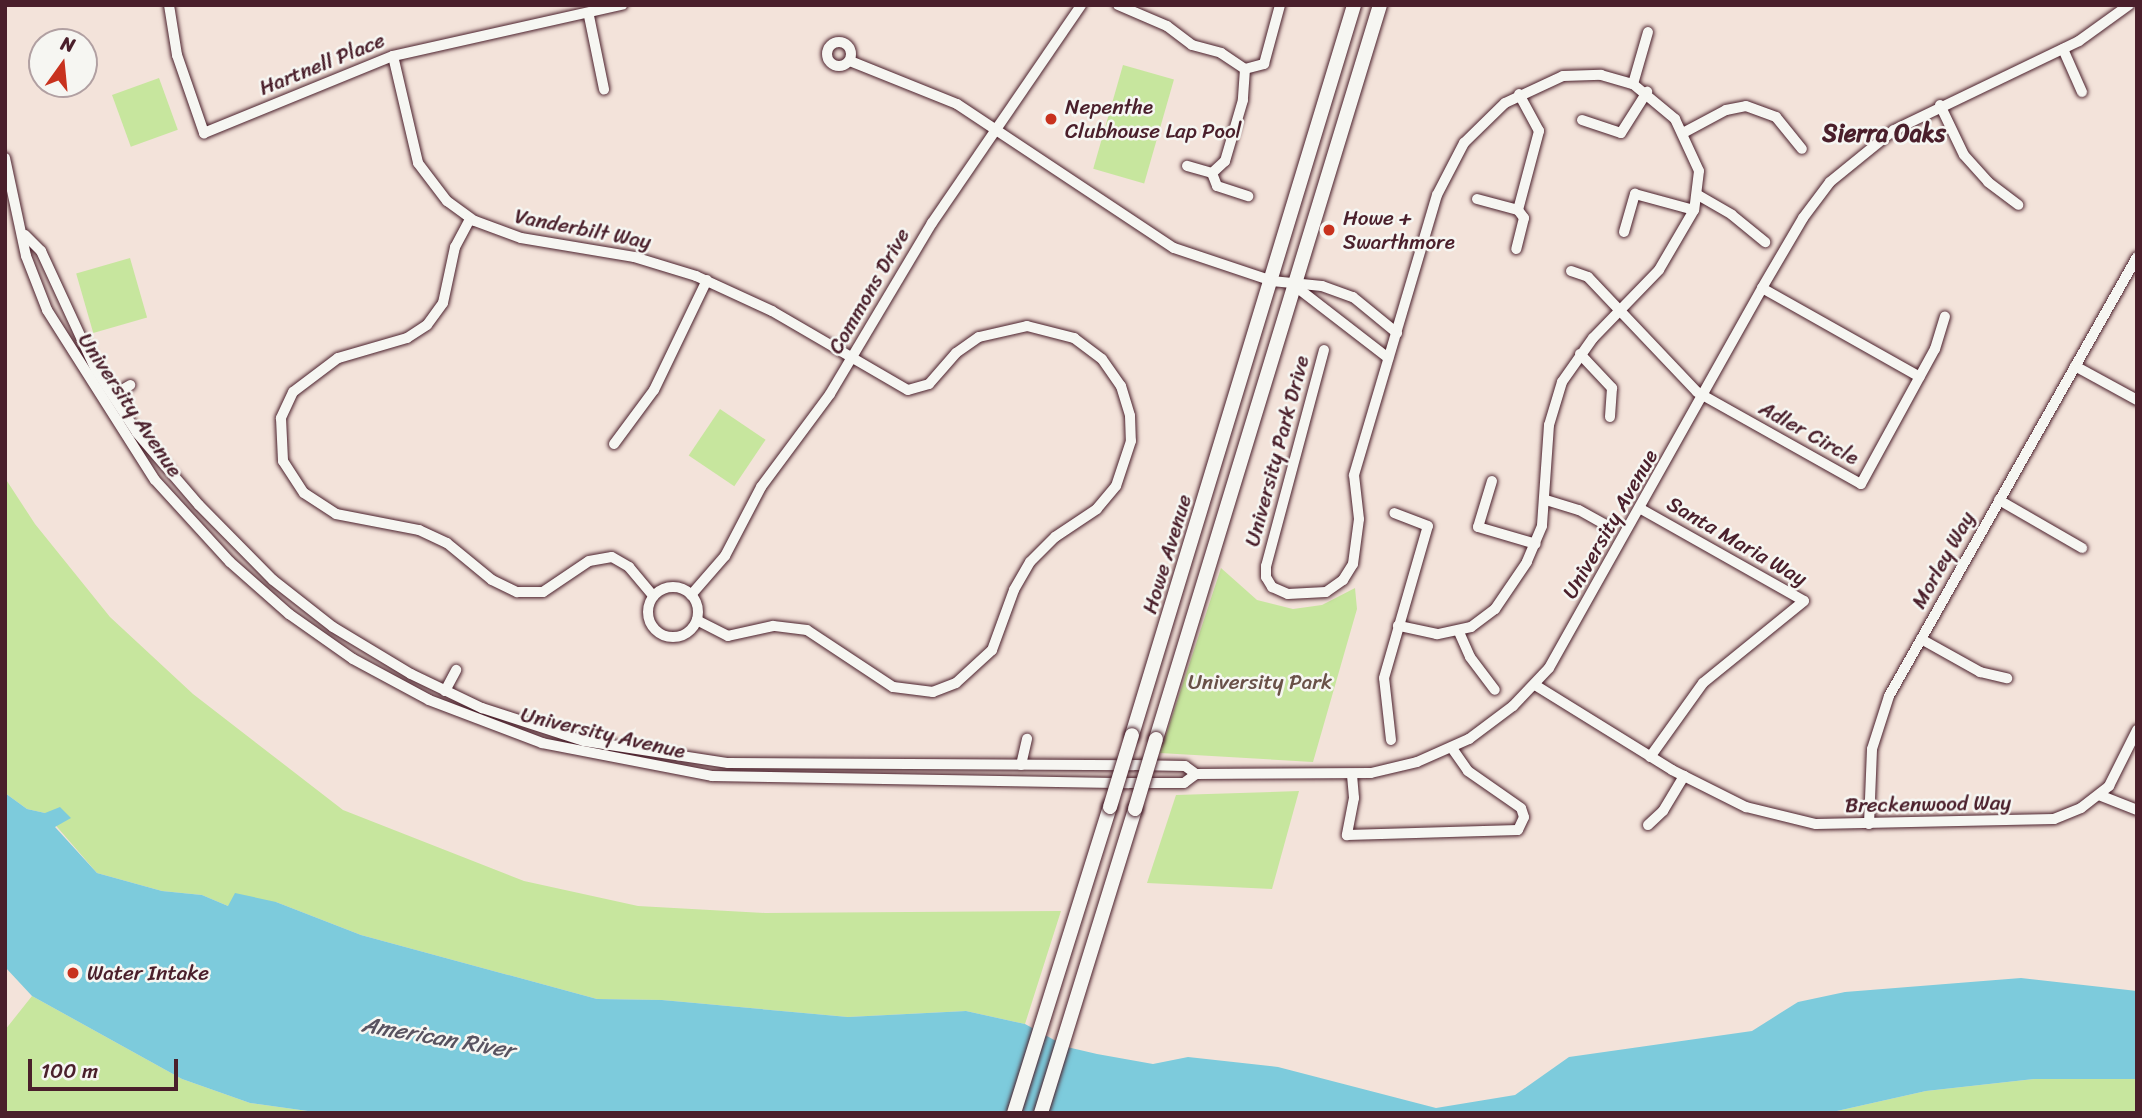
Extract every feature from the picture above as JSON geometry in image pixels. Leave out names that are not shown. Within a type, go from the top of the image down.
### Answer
[{"type":"main road","name":"Howe Avenue","points":[[1014,1113],[1272,281],[1354,5]]},
{"type":"main road","name":"Howe Avenue","points":[[1041,1113],[1380,5]]},
{"type":"street","name":"Hartnell Place","points":[[169,5],[177,55],[204,132],[393,56],[622,5]]},
{"type":"street","name":"Commons Drive","points":[[691,595],[716,569],[761,486],[852,359],[906,263],[1081,5]]},
{"type":"street","points":[[1118,5],[1167,26],[1192,45],[1221,53],[1245,69],[1264,64],[1280,5]]},
{"type":"street","name":"University Avenue","points":[[25,235],[41,251],[74,328],[113,396],[170,472],[273,580],[369,651],[445,691],[558,735],[640,753],[752,764],[1185,766],[1196,774],[1352,775],[1399,768],[1452,748],[1493,723],[1535,685],[1565,644],[1705,397],[1762,288],[1803,218],[1830,182],[1877,141],[1940,104],[2063,49],[2129,5]]},
{"type":"street","points":[[595,12],[604,89]]},
{"type":"street","points":[[1633,84],[1648,32]]},
{"type":"street","points":[[2063,49],[2082,92]]},
{"type":"street","name":"Vanderbilt Way","points":[[393,56],[418,163],[437,191],[470,219],[521,238],[634,257],[707,280],[772,311],[899,388],[912,391],[929,384],[956,353],[992,331],[1027,326],[1062,333],[1102,359],[1126,398],[1130,441],[1121,477],[1097,509],[1055,537],[1030,562],[1014,590],[992,650],[977,667],[944,689],[919,692],[882,683],[807,630],[773,626],[728,636],[696,620]]},
{"type":"street","points":[[850,61],[938,95],[996,130],[1174,248],[1272,281],[1295,286],[1322,286],[1353,297],[1397,332]]},
{"type":"street","points":[[1212,173],[1224,161],[1243,100],[1245,69]]},
{"type":"street","name":"University Park Drive","points":[[1324,351],[1266,566],[1272,587],[1288,594],[1326,592],[1343,580],[1353,564],[1359,519],[1354,475],[1388,358],[1451,162],[1488,116],[1519,94],[1546,80],[1582,74],[1633,84],[1647,92],[1665,108],[1683,133],[1699,171],[1694,210],[1673,252],[1580,354],[1562,382],[1549,425],[1546,500],[1536,544],[1495,609],[1459,632]]},
{"type":"street","points":[[1583,120],[1621,133],[1647,92]]},
{"type":"street","points":[[1518,210],[1539,131],[1519,94]]},
{"type":"street","points":[[1940,104],[1964,155],[1988,182],[2018,205]]},
{"type":"street","points":[[1683,133],[1726,110],[1746,106],[1776,117],[1802,149]]},
{"type":"street","name":"University Avenue","points":[[5,158],[25,235],[26,256],[47,310],[74,358],[140,460],[183,513],[289,614],[353,659],[429,700],[542,743],[712,776],[1184,783],[1196,774]]},
{"type":"street","points":[[1187,166],[1212,173]]},
{"type":"street","points":[[1212,173],[1217,186],[1248,196]]},
{"type":"street","points":[[1624,232],[1635,194],[1694,210]]},
{"type":"street","points":[[1698,195],[1732,215],[1765,242]]},
{"type":"street","points":[[1477,199],[1518,210],[1524,218],[1516,249]]},
{"type":"street","points":[[470,219],[455,247],[443,303],[427,325],[407,338],[338,358],[293,392],[281,418],[283,461],[304,493],[336,514],[419,530],[447,543],[492,580],[517,592],[543,593],[589,561],[612,557],[629,567],[653,596],[649,621],[660,634],[686,633],[696,620],[697,607],[691,595],[672,587],[653,596]]},
{"type":"street","name":"Morley Way","points":[[1869,824],[1875,735],[1889,696],[2137,257]]},
{"type":"street","points":[[1571,271],[1588,277],[1684,381],[1705,397]]},
{"type":"street","points":[[614,443],[654,390],[707,280]]},
{"type":"street","points":[[1295,286],[1388,358]]},
{"type":"street","points":[[1762,288],[1920,377]]},
{"type":"street","name":"Adler Circle","points":[[1705,397],[1861,484],[1941,335],[1945,316]]},
{"type":"street","points":[[1580,354],[1612,388],[1610,417]]},
{"type":"street","points":[[2075,366],[2137,400]]},
{"type":"street","points":[[113,396],[130,385]]},
{"type":"street","points":[[1492,481],[1478,527],[1536,544]]},
{"type":"street","points":[[1546,500],[1606,525]]},
{"type":"street","name":"Morley Way","points":[[1999,500],[2082,548]]},
{"type":"street","name":"Santa Maria Way","points":[[1641,509],[1804,601],[1703,683],[1650,757]]},
{"type":"street","points":[[1391,740],[1384,678],[1428,526],[1394,513]]},
{"type":"street","points":[[1398,626],[1437,634],[1459,632],[1470,657],[1495,690]]},
{"type":"street","name":"Morley Way","points":[[1921,639],[1980,672],[2007,678]]},
{"type":"street","points":[[445,691],[456,670]]},
{"type":"street","name":"Breckenwood Way","points":[[1535,685],[1684,776],[1766,815],[1816,824],[2039,821],[2068,814],[2099,795],[2117,774],[2137,730]]},
{"type":"street","points":[[1021,765],[1027,739]]},
{"type":"street","points":[[1352,775],[1354,798],[1347,835],[1518,830],[1524,817],[1521,808],[1468,771],[1452,748]]},
{"type":"street","points":[[1648,825],[1663,811],[1684,776]]},
{"type":"street","points":[[2099,795],[2137,810]]},
{"type":"green space","points":[[1123,65],[1174,80],[1144,183],[1093,169]]},
{"type":"green space","points":[[159,78],[178,130],[131,147],[112,95]]},
{"type":"green space","points":[[130,258],[147,318],[93,333],[76,273]]},
{"type":"green space","points":[[720,409],[766,440],[734,486],[689,455]]},
{"type":"green space","points":[[5,478],[35,524],[110,617],[193,694],[343,810],[524,881],[638,906],[765,913],[1061,911],[1025,1024],[966,1011],[848,1017],[662,1000],[597,999],[361,935],[276,902],[228,906],[202,895],[162,891],[97,873],[45,813],[27,809],[5,793]]},
{"type":"green space","name":"University Park","points":[[1221,568],[1257,600],[1293,609],[1322,605],[1355,588],[1357,609],[1313,762],[1160,753]]},
{"type":"green space","points":[[1299,791],[1272,889],[1147,883],[1176,795]]},
{"type":"green space","points":[[32,996],[182,1079],[250,1103],[322,1113],[5,1113],[5,1030]]},
{"type":"green space","points":[[2035,1079],[2137,1079],[2137,1113],[1828,1113],[1926,1091]]},
{"type":"water","name":"American River","points":[[5,793],[27,809],[45,813],[60,807],[71,818],[55,827],[97,873],[162,891],[202,895],[228,906],[235,893],[276,902],[361,935],[597,999],[662,1000],[848,1017],[966,1011],[1025,1024],[1067,1047],[1097,1054],[1153,1064],[1188,1057],[1278,1067],[1436,1108],[1515,1095],[1569,1057],[1752,1031],[1798,1002],[1845,992],[2021,978],[2137,991],[2137,1079],[2035,1079],[1926,1091],[1828,1113],[322,1113],[250,1103],[182,1079],[32,996],[5,967]]},
{"type":"place","name":"Nepenthe Clubhouse Lap Pool","points":[[1051,119]]},
{"type":"place","name":"Howe + Swarthmore","points":[[1329,230]]},
{"type":"place","name":"Water Intake","points":[[73,973]]},
{"type":"district","name":"Sierra Oaks","points":[[1884,134]]}]
